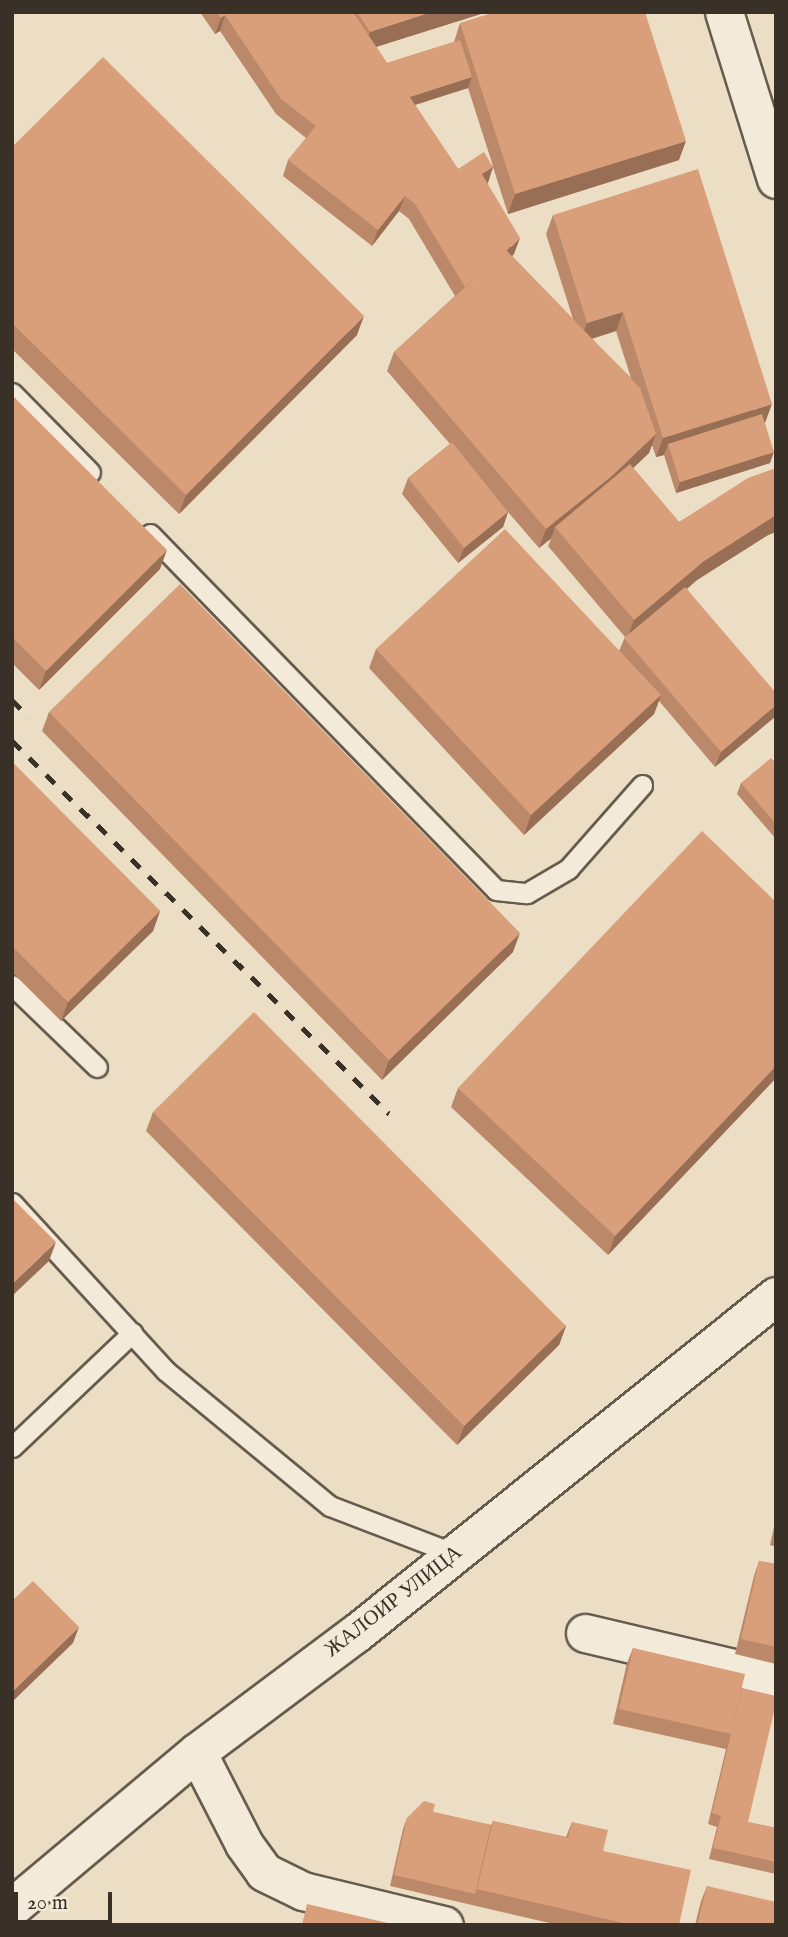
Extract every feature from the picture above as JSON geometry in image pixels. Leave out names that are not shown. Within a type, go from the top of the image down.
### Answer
[{"type":"street","points":[[724,12],[776,178]]},
{"type":"street","name":"ЖАЛОИР УЛИЦА","points":[[12,1907],[197,1752],[355,1634],[776,1296]]},
{"type":"street","points":[[585,1633],[776,1678]]},
{"type":"street","points":[[197,1752],[244,1844],[264,1872],[303,1891],[444,1925]]},
{"type":"lane","points":[[12,393],[99,482]]},
{"type":"lane","points":[[138,522],[496,891],[527,893],[568,869],[642,785]]},
{"type":"lane","points":[[12,985],[97,1067]]},
{"type":"lane","points":[[12,1203],[166,1371],[330,1506],[455,1554]]},
{"type":"lane","points":[[12,1447],[132,1333]]},
{"type":"building","points":[[217,12],[353,12],[458,169],[484,152],[493,167],[482,174],[520,238],[465,287],[415,204],[405,196],[378,230],[288,160],[316,126],[281,99],[225,15],[221,18]]},
{"type":"building","points":[[357,12],[432,12],[370,32]]},
{"type":"building","points":[[495,12],[645,12],[686,141],[515,194],[460,23]]},
{"type":"building","points":[[460,40],[472,77],[410,97],[387,63]]},
{"type":"building","points":[[103,57],[364,316],[186,495],[12,323],[12,147]]},
{"type":"building","points":[[698,169],[772,404],[663,438],[623,312],[587,323],[553,215]]},
{"type":"building","points":[[506,250],[640,388],[656,434],[612,476],[546,529],[394,352]]},
{"type":"building","points":[[12,395],[167,550],[46,671],[12,637]]},
{"type":"building","points":[[762,414],[774,452],[680,482],[668,444]]},
{"type":"building","points":[[452,442],[508,512],[464,548],[408,478]]},
{"type":"building","points":[[630,464],[679,522],[748,478],[776,468],[776,515],[704,561],[634,620],[555,527]]},
{"type":"building","points":[[505,529],[661,695],[531,815],[376,649]]},
{"type":"building","points":[[180,584],[520,933],[389,1060],[49,712]]},
{"type":"building","points":[[685,587],[776,693],[776,705],[721,752],[624,638]]},
{"type":"building","points":[[771,758],[776,763],[776,824],[741,783]]},
{"type":"building","points":[[12,762],[160,911],[68,1002],[12,946]]},
{"type":"building","points":[[702,831],[776,902],[776,1066],[615,1236],[458,1088]]},
{"type":"building","points":[[254,1012],[566,1326],[464,1426],[153,1112]]},
{"type":"building","points":[[12,1198],[56,1242],[12,1284]]},
{"type":"building","points":[[759,1561],[776,1564],[776,1647],[741,1639]]},
{"type":"building","points":[[33,1581],[79,1627],[12,1692],[12,1601]]},
{"type":"building","points":[[633,1648],[745,1674],[731,1734],[619,1709]]},
{"type":"building","points":[[742,1688],[776,1696],[748,1822],[776,1828],[776,1862],[713,1848],[721,1816],[712,1813]]},
{"type":"building","points":[[424,1801],[435,1804],[433,1812],[491,1825],[475,1894],[394,1875],[407,1818]]},
{"type":"building","points":[[493,1821],[568,1838],[572,1822],[608,1830],[603,1851],[691,1870],[679,1925],[632,1925],[477,1889]]},
{"type":"building","points":[[707,1886],[776,1902],[776,1925],[697,1925]]},
{"type":"building","points":[[307,1904],[396,1925],[302,1925]]},
{"type":"railway","points":[[12,700],[29,717]]},
{"type":"railway","points":[[12,741],[389,1113]]}]
